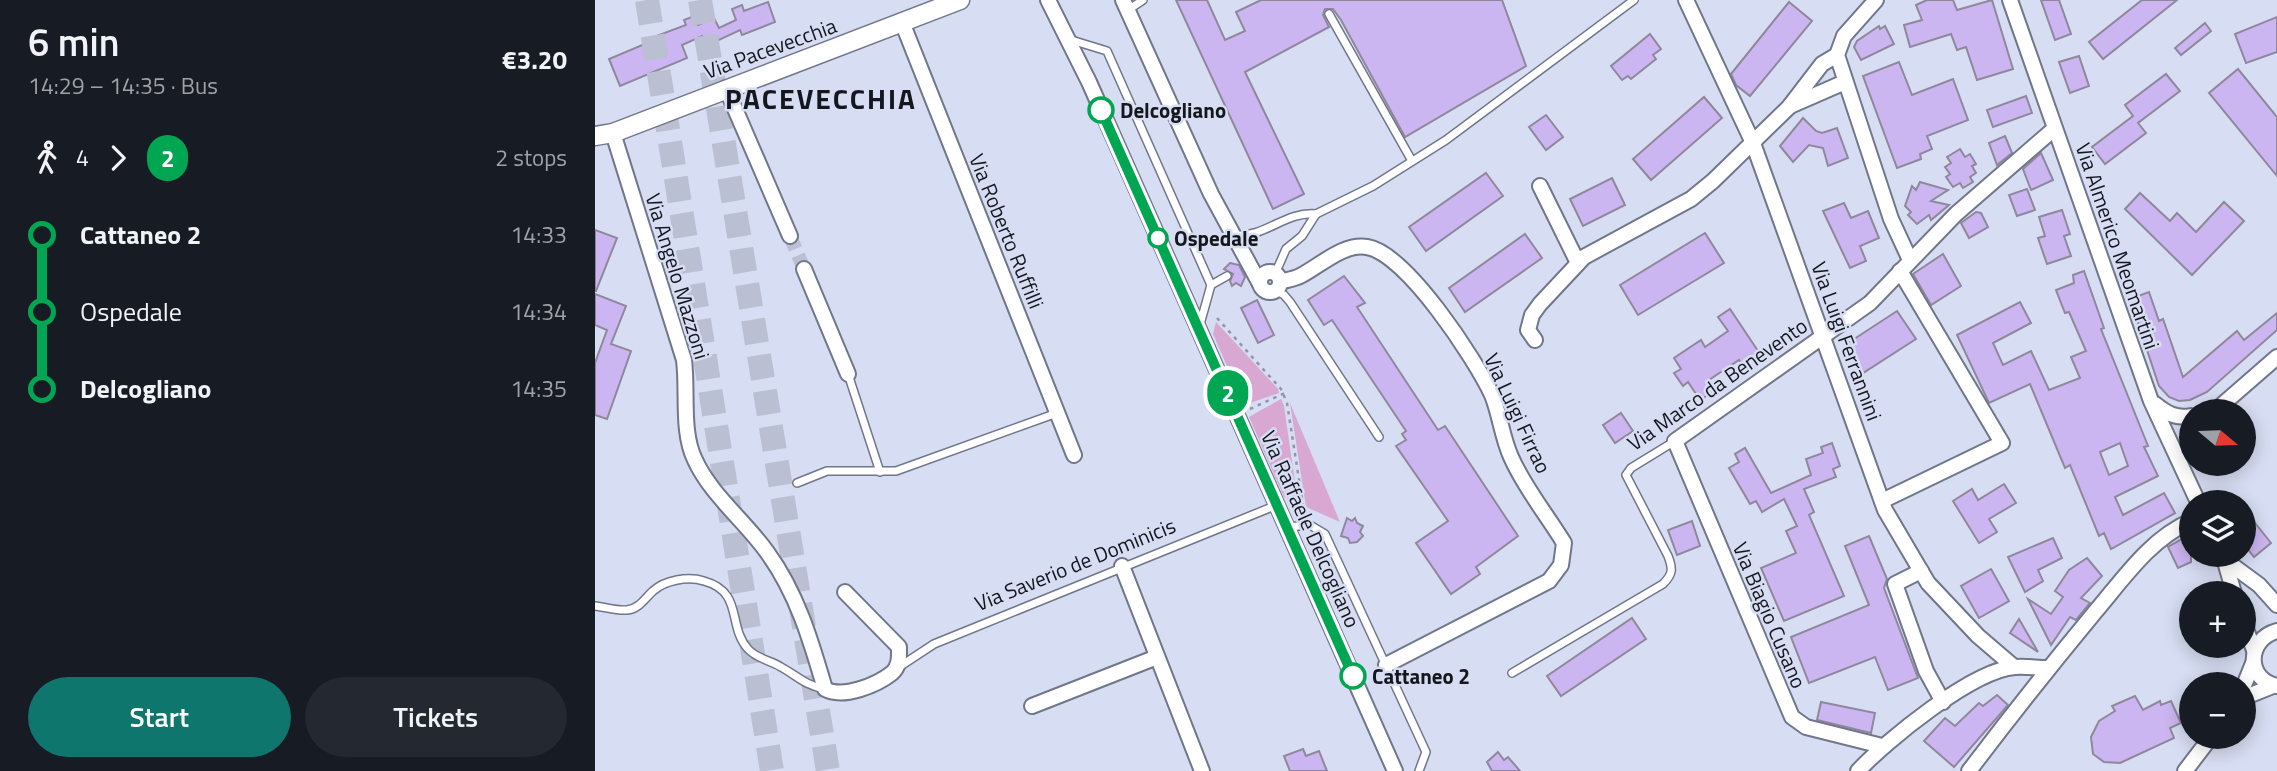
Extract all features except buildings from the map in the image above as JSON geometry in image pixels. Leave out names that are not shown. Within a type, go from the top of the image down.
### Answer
[{"type":"street","name":"Via Pacevecchia","points":[[604,135],[960,0]]},
{"type":"street","name":"Via Raffaele Delcogliano","points":[[1048,0],[1199,328],[1395,771]]},
{"type":"street","name":"Via Luigi Ferrannini","points":[[1686,0],[1753,143],[1882,501],[1921,571],[1978,636],[2013,666]]},
{"type":"street","points":[[1535,340],[1528,330],[1532,315],[1584,257],[1691,199],[1789,107],[1822,64],[1837,55],[1845,36],[1876,0]]},
{"type":"street","name":"Via Almerico Meomartini","points":[[2010,0],[2151,401],[2192,490]]},
{"type":"street","points":[[1125,5],[1211,194],[1235,235],[1235,242],[1247,267],[1260,284],[1265,273],[1277,282]]},
{"type":"street","name":"Via Roberto Ruffilli","points":[[901,22],[1074,455]]},
{"type":"street","points":[[1837,55],[1905,265],[2002,443],[1882,501]]},
{"type":"street","points":[[1789,107],[1845,82]]},
{"type":"street","points":[[726,88],[790,236]]},
{"type":"street","name":"Via Marco da Benevento","points":[[1675,441],[1870,303],[1956,214],[2055,129]]},
{"type":"street","name":"Via Angelo Mazzoni","points":[[604,135],[684,360],[688,386],[689,439],[694,459],[706,479],[765,549],[787,580],[825,689]]},
{"type":"street","points":[[1540,186],[1578,263]]},
{"type":"street","name":"Via Luigi Firrao","points":[[1277,282],[1299,276],[1331,257],[1360,246],[1370,247],[1394,260],[1415,281],[1475,365],[1492,396],[1511,457],[1565,543],[1561,565],[1549,581],[1386,665]]},
{"type":"street","points":[[804,269],[848,374]]},
{"type":"street","points":[[2229,399],[2277,357]]},
{"type":"street","points":[[2151,401],[2167,413],[2179,417]]},
{"type":"street","name":"Via Biagio Cusano","points":[[1675,441],[1792,717],[1806,727],[1882,746]]},
{"type":"street","points":[[1969,771],[2048,668],[2137,563],[2168,531],[2179,526]]},
{"type":"street","points":[[1122,566],[1202,771]]},
{"type":"street","points":[[2236,567],[2259,585],[2277,605]]},
{"type":"street","points":[[1921,571],[1895,584],[1926,671],[1943,702]]},
{"type":"street","points":[[845,592],[899,647],[899,662],[893,672]]},
{"type":"street","points":[[2256,652],[2263,638],[2277,631]]},
{"type":"street","points":[[1032,706],[1157,657]]},
{"type":"street","points":[[2255,658],[2261,678],[2275,686]]},
{"type":"street","points":[[1858,771],[1882,746],[1965,685],[2013,666],[2048,668]]},
{"type":"street","name":"Via Saverio de Dominicis","points":[[825,689],[834,694],[844,694],[893,672]]},
{"type":"street","points":[[2256,693],[2275,686]]},
{"type":"street","points":[[2185,771],[2202,749]]},
{"type":"lane","points":[[1125,5],[1143,0]]},
{"type":"lane","points":[[1235,235],[1254,235],[1295,214],[1316,214],[1374,186],[1539,73],[1634,0]]},
{"type":"lane","points":[[1329,14],[1412,161]]},
{"type":"lane","points":[[1067,38],[1107,51],[1211,285],[1199,328]]},
{"type":"lane","points":[[1316,214],[1302,236],[1286,249],[1277,282],[1379,437]]},
{"type":"lane","points":[[1211,285],[1227,276]]},
{"type":"lane","points":[[848,374],[880,472]]},
{"type":"lane","points":[[797,483],[827,471],[896,471],[1057,413]]},
{"type":"lane","name":"Via Marco da Benevento","points":[[1512,673],[1663,584],[1672,575],[1668,556],[1626,475],[1631,468],[1675,441]]},
{"type":"lane","name":"Via Saverio de Dominicis","points":[[893,672],[934,643],[1278,505]]},
{"type":"lane","points":[[1287,527],[1310,525],[1325,534],[1426,752],[1419,771]]},
{"type":"lane","points":[[595,606],[628,610],[639,606],[655,589],[670,582],[702,580],[726,593],[735,613],[740,635],[748,649],[761,659],[781,667],[805,685],[825,689]]},
{"type":"path","points":[[1217,318],[1285,393],[1303,505]]},
{"type":"path","points":[[1245,411],[1285,393]]},
{"type":"shaded area","points":[[1216,322],[1279,393],[1244,405],[1213,334]]},
{"type":"shaded area","points":[[1281,399],[1298,503],[1284,497],[1249,417]]},
{"type":"shaded area","points":[[1290,403],[1340,522],[1306,507]]},
{"type":"tunnel","points":[[647,0],[772,771]]},
{"type":"tunnel","points":[[700,0],[828,771]]},
{"type":"tunnel","points":[[790,236],[804,269]]},
{"type":"bus line","name":"2","points":[[1101,110],[1353,676]]},
{"type":"place","name":"Delcogliano","points":[[1101,110]]},
{"type":"place","name":"Ospedale","points":[[1158,238]]},
{"type":"place","name":"Cattaneo 2","points":[[1353,676]]},
{"type":"district","name":"PACEVECCHIA","points":[[821,98]]}]
